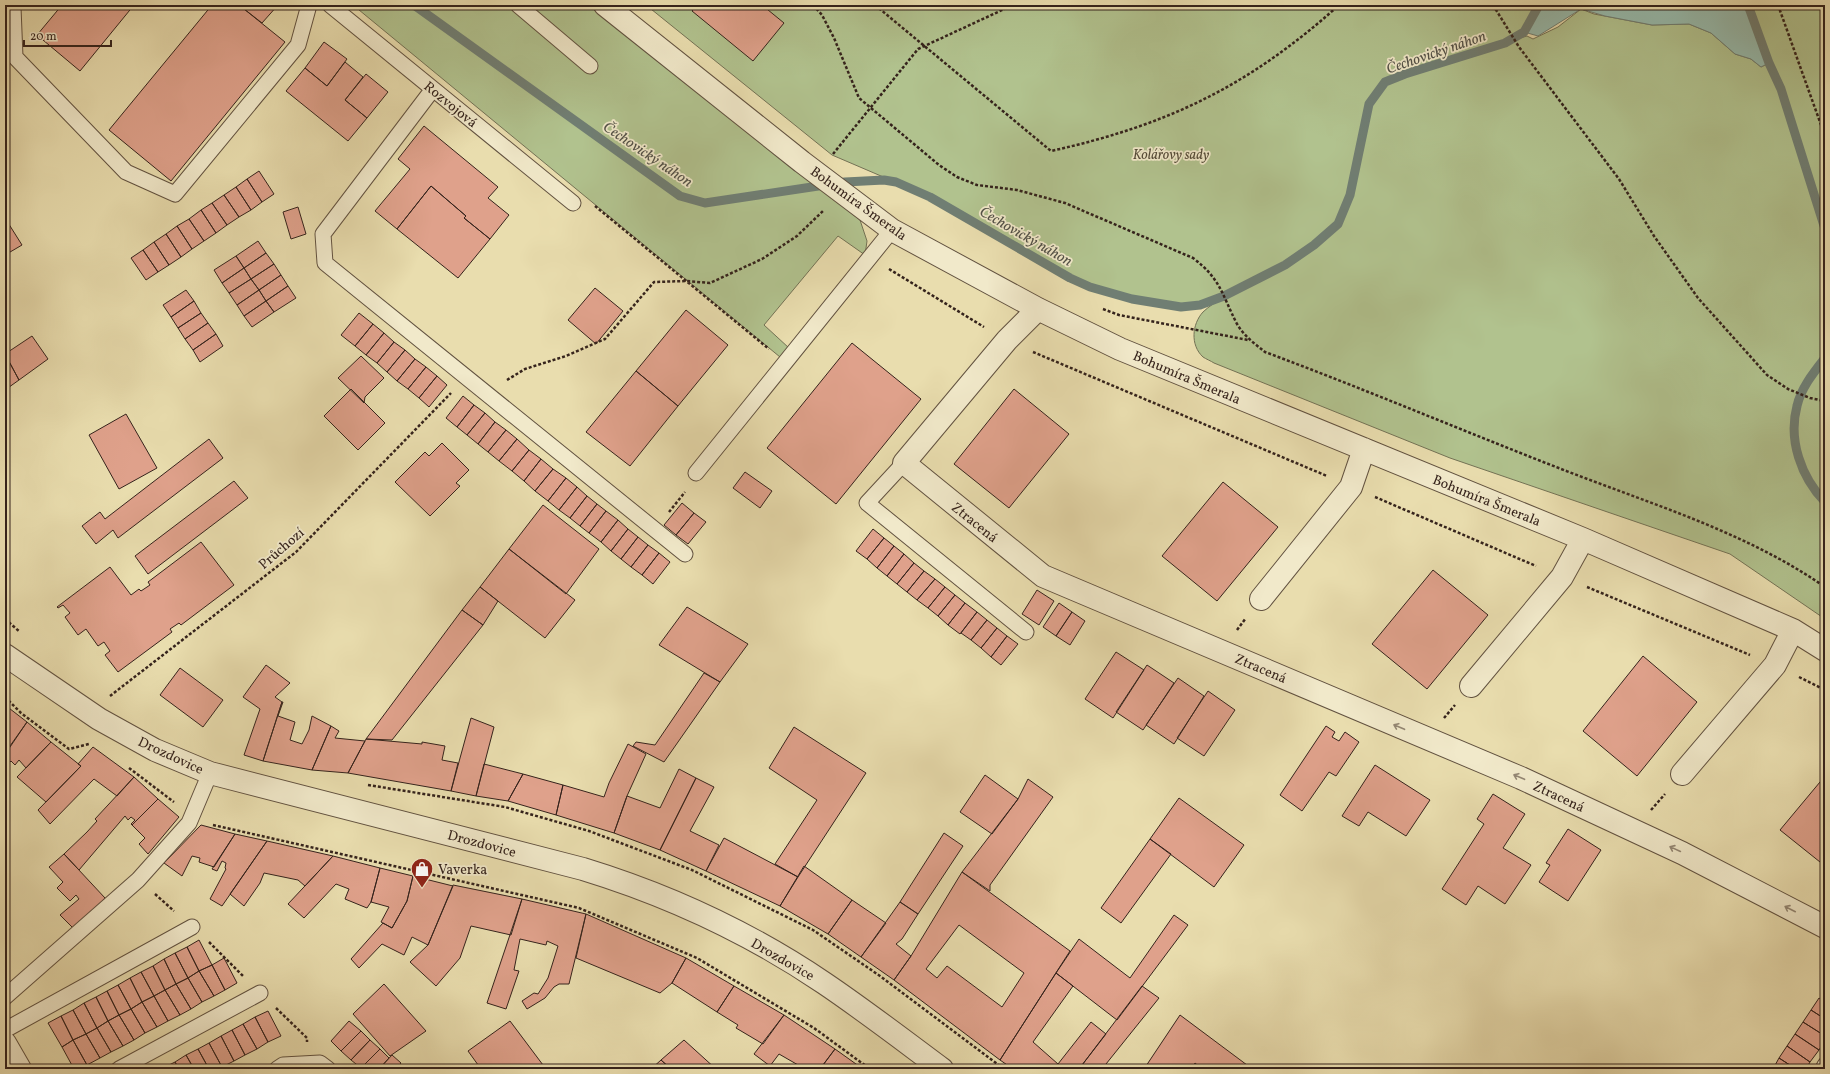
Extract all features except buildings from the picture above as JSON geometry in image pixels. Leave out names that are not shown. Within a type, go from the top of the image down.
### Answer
[{"type":"street","name":"Bohumíra Šmerala","points":[[605,5],[863,210],[892,230],[1038,309],[1120,349],[1583,540],[1793,630],[1825,650]]},
{"type":"street","points":[[904,463],[1007,340],[1038,309]]},
{"type":"street","points":[[1261,599],[1350,486],[1364,449]]},
{"type":"street","name":"Ztracená","points":[[904,463],[1043,576],[1521,778],[1682,853],[1825,927]]},
{"type":"street","points":[[1471,686],[1562,577],[1583,540]]},
{"type":"street","points":[[1682,774],[1776,666],[1793,630]]},
{"type":"street","name":"Drozdovice","points":[[5,655],[90,713],[155,750],[210,773],[583,869],[671,900],[730,928],[823,982],[942,1069]]},
{"type":"street","points":[[5,1043],[20,1069]]},
{"type":"lane","points":[[15,5],[13,8],[15,57],[126,172],[175,194],[298,45],[309,5]]},
{"type":"lane","name":"Rozvojová","points":[[330,5],[573,203]]},
{"type":"lane","points":[[527,8],[590,66]]},
{"type":"lane","points":[[433,90],[323,234],[325,263],[685,554]]},
{"type":"lane","points":[[696,473],[784,362],[871,258],[892,230]]},
{"type":"lane","points":[[904,463],[867,503],[1026,632]]},
{"type":"lane","points":[[5,997],[138,880],[189,823],[210,773]]},
{"type":"lane","points":[[5,1030],[192,926]]},
{"type":"lane","points":[[119,1069],[260,993]]},
{"type":"lane","points":[[276,1069],[283,1065],[310,1063],[320,1063],[328,1069]]},
{"type":"path","points":[[813,5],[822,15],[834,38],[852,85],[859,98],[869,108],[939,165],[957,177],[977,185],[1016,190],[1065,203],[1194,258],[1208,269],[1230,305],[1238,325],[1249,340],[1265,352],[1569,472],[1712,526],[1795,566],[1825,587]]},
{"type":"path","points":[[875,5],[1051,151],[1131,130],[1170,116],[1208,98],[1244,78],[1278,55],[1311,30],[1339,5]]},
{"type":"path","points":[[829,159],[918,49],[1013,5]]},
{"type":"path","points":[[1493,5],[1519,47],[1619,179],[1654,236],[1698,298],[1767,375],[1788,389],[1810,398],[1825,400]]},
{"type":"path","points":[[1778,5],[1825,136]]},
{"type":"path","points":[[486,393],[525,369],[566,356],[605,340],[654,282],[687,281],[710,283],[762,259],[797,236],[842,193]]},
{"type":"path","points":[[573,203],[584,197],[784,362]]},
{"type":"path","points":[[1098,308],[1119,315],[1249,340]]},
{"type":"path","name":"Průchozí","points":[[90,713],[296,552],[466,377]]},
{"type":"path","points":[[656,530],[693,481],[696,473]]},
{"type":"path","points":[[1221,651],[1261,599]]},
{"type":"path","points":[[1427,738],[1471,686]]},
{"type":"path","points":[[5,698],[21,713],[69,749],[96,743]]},
{"type":"path","points":[[126,766],[192,816],[212,825],[578,908],[697,958],[814,1028],[870,1069]]},
{"type":"path","points":[[1634,830],[1682,774]]},
{"type":"path","points":[[138,880],[192,926],[306,1038],[310,1063]]},
{"type":"green space","points":[[353,5],[588,5],[860,220],[867,241],[865,255],[838,236],[764,325],[789,348],[780,357]]},
{"type":"green space","name":"Kolářovy sady","points":[[646,5],[1539,5],[1524,32],[1510,41],[1527,36],[1533,39],[1558,27],[1581,9],[1594,14],[1652,25],[1689,24],[1711,33],[1735,54],[1751,59],[1761,67],[1769,63],[1748,5],[1825,5],[1825,619],[1730,554],[1450,458],[1214,363],[1203,357],[1199,352],[1194,341],[1194,334],[1199,317],[1222,297],[1200,305],[1181,307],[1167,306],[1111,293],[1070,278],[930,197],[832,155]]},
{"type":"shaded area","points":[[1539,5],[1748,5],[1769,63],[1761,67],[1751,59],[1735,54],[1711,33],[1689,24],[1652,25],[1605,16],[1581,9],[1538,36],[1524,32]]},
{"type":"waterway","name":"Čechovický náhon","points":[[414,5],[680,196],[705,203],[845,182],[884,180],[896,182],[930,197],[1070,278],[1090,287],[1132,299],[1181,307],[1200,305],[1224,296],[1285,265],[1314,245],[1338,224],[1350,195],[1369,104],[1385,82],[1405,74],[1505,43],[1524,32],[1539,5]]},
{"type":"waterway","name":"Čechovický náhon","points":[[1748,5],[1769,63],[1781,89],[1825,229]]},
{"type":"waterway","points":[[1825,358],[1808,380],[1799,399],[1794,432],[1803,470],[1809,481],[1825,502]]},
{"type":"place","name":"Vaverka","points":[[422,888]]}]
